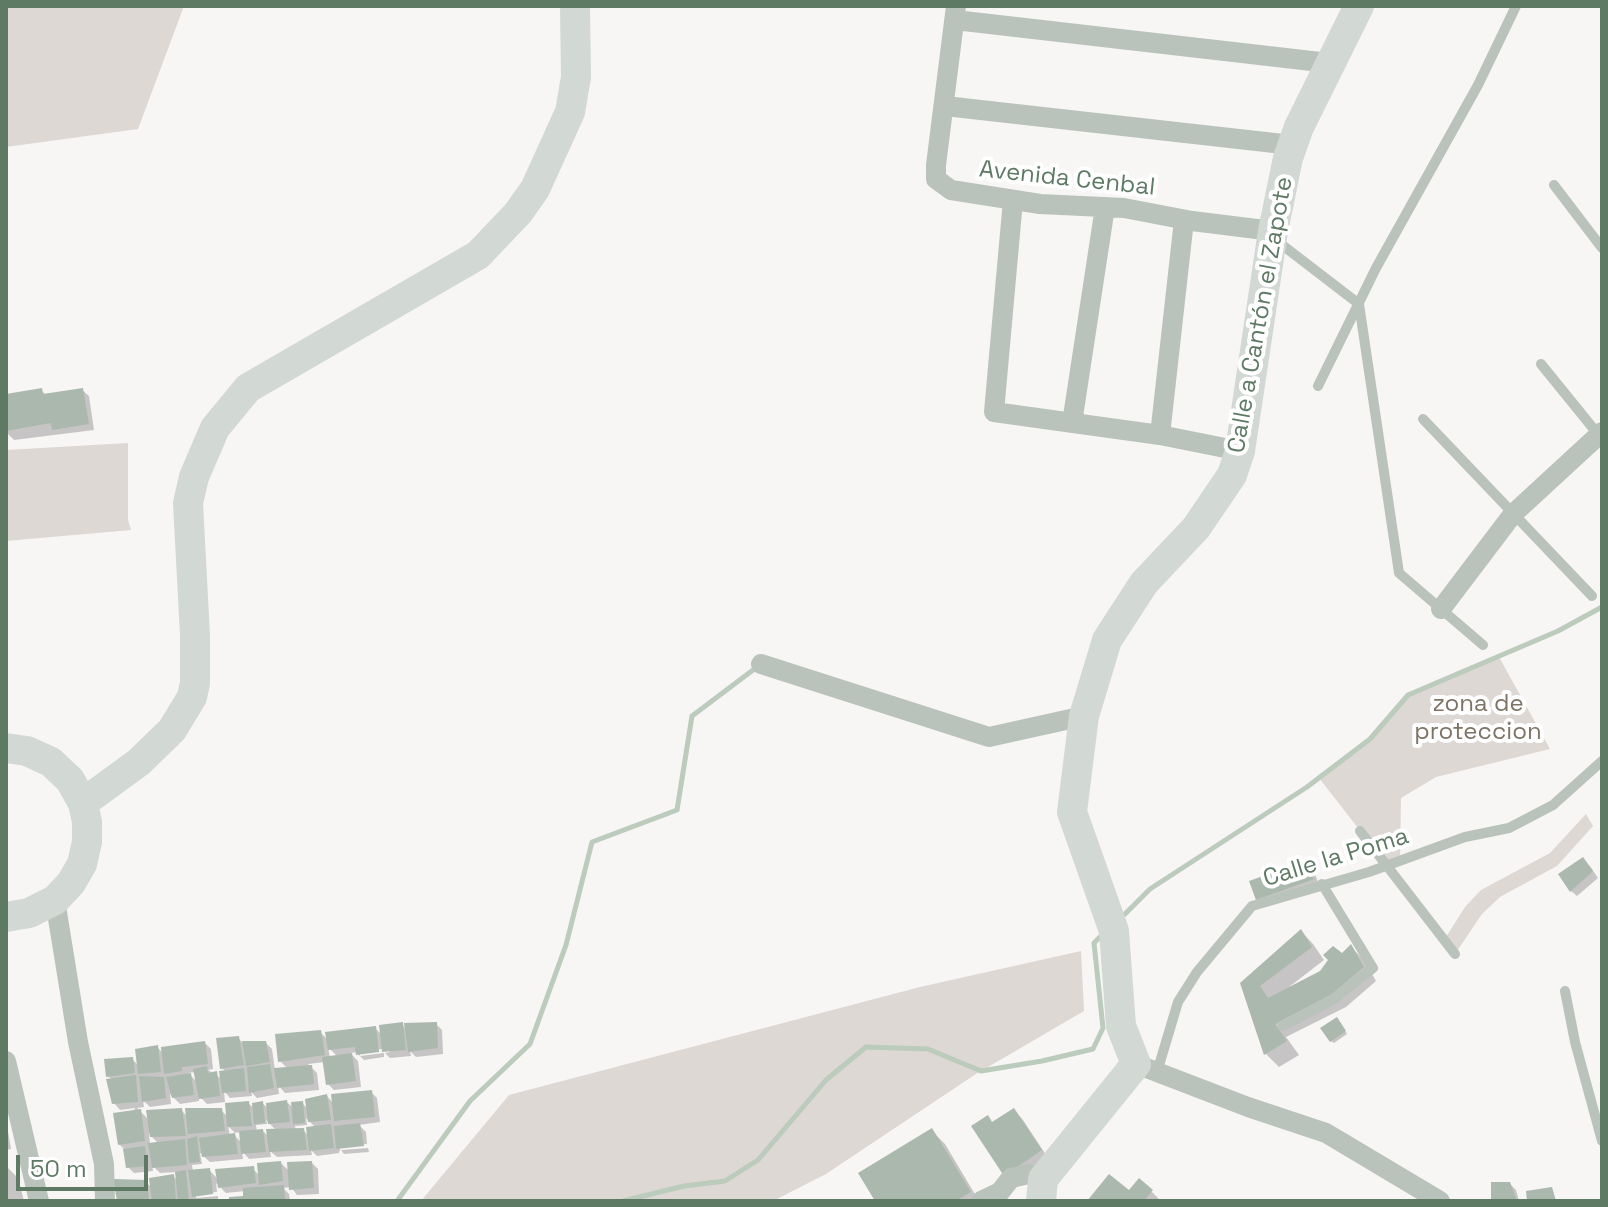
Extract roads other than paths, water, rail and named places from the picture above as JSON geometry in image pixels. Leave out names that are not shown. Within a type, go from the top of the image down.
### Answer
[{"type":"street","points":[[83,803],[139,762],[172,730],[192,697],[195,635],[188,503],[194,477],[215,428],[248,388],[478,255],[518,213],[535,189],[570,112],[576,77],[575,6]]},
{"type":"street","name":"Calle a Cantón el Zapote","points":[[1146,1068],[1121,1026],[1114,931],[1072,812],[1084,716],[1107,640],[1144,583],[1196,528],[1232,475],[1240,451],[1273,235],[1292,145],[1359,6]]},
{"type":"street","points":[[955,13],[1329,63]]},
{"type":"street","name":"Avenida Cenbal","points":[[955,13],[936,179],[951,190],[1013,200],[1124,208],[1273,235]]},
{"type":"street","points":[[945,106],[1292,145]]},
{"type":"street","points":[[1013,200],[994,412],[1160,435],[1240,451]]},
{"type":"street","points":[[1072,423],[1105,207]]},
{"type":"street","points":[[1160,435],[1184,220]]},
{"type":"street","points":[[1441,609],[1513,514],[1601,435]]},
{"type":"street","points":[[761,664],[989,737],[1084,716]]},
{"type":"street","points":[[6,748],[27,751],[51,762],[70,780],[83,803],[87,822],[82,864],[71,883],[55,900],[29,913],[6,917]]},
{"type":"street","points":[[55,900],[78,1042],[104,1164],[105,1201]]},
{"type":"street","points":[[6,1061],[39,1201]]},
{"type":"street","points":[[981,1201],[1000,1192],[1011,1178],[1020,1175],[1042,1190],[1146,1068],[1326,1133],[1440,1201]]},
{"type":"lane","points":[[1318,386],[1478,85],[1516,6]]},
{"type":"lane","points":[[1554,185],[1602,248]]},
{"type":"lane","points":[[1273,235],[1359,304],[1399,573],[1483,645]]},
{"type":"lane","points":[[1541,364],[1601,435]]},
{"type":"lane","points":[[1423,419],[1592,596]]},
{"type":"lane","name":"Calle la Poma","points":[[1146,1068],[1178,1002],[1197,972],[1252,906],[1387,865],[1465,837],[1509,828],[1553,805],[1602,761]]},
{"type":"lane","points":[[1360,831],[1455,954]]},
{"type":"lane","points":[[1283,1026],[1334,999],[1373,968],[1322,884]]},
{"type":"lane","points":[[1565,991],[1575,1042],[1602,1141]]},
{"type":"waterway","points":[[1125,914],[1150,889],[1307,787],[1370,739],[1408,695],[1558,631],[1602,607]]},
{"type":"waterway","points":[[397,1201],[470,1101],[530,1044],[566,945],[592,842],[677,810],[692,716],[757,667]]},
{"type":"waterway","points":[[623,1201],[684,1186],[725,1181],[758,1160],[826,1080],[866,1047],[928,1049],[981,1071],[1093,1049],[1103,1028],[1094,943],[1100,937]]},
{"type":"park label","name":"zona de proteccion","points":[[1478,718]]}]
